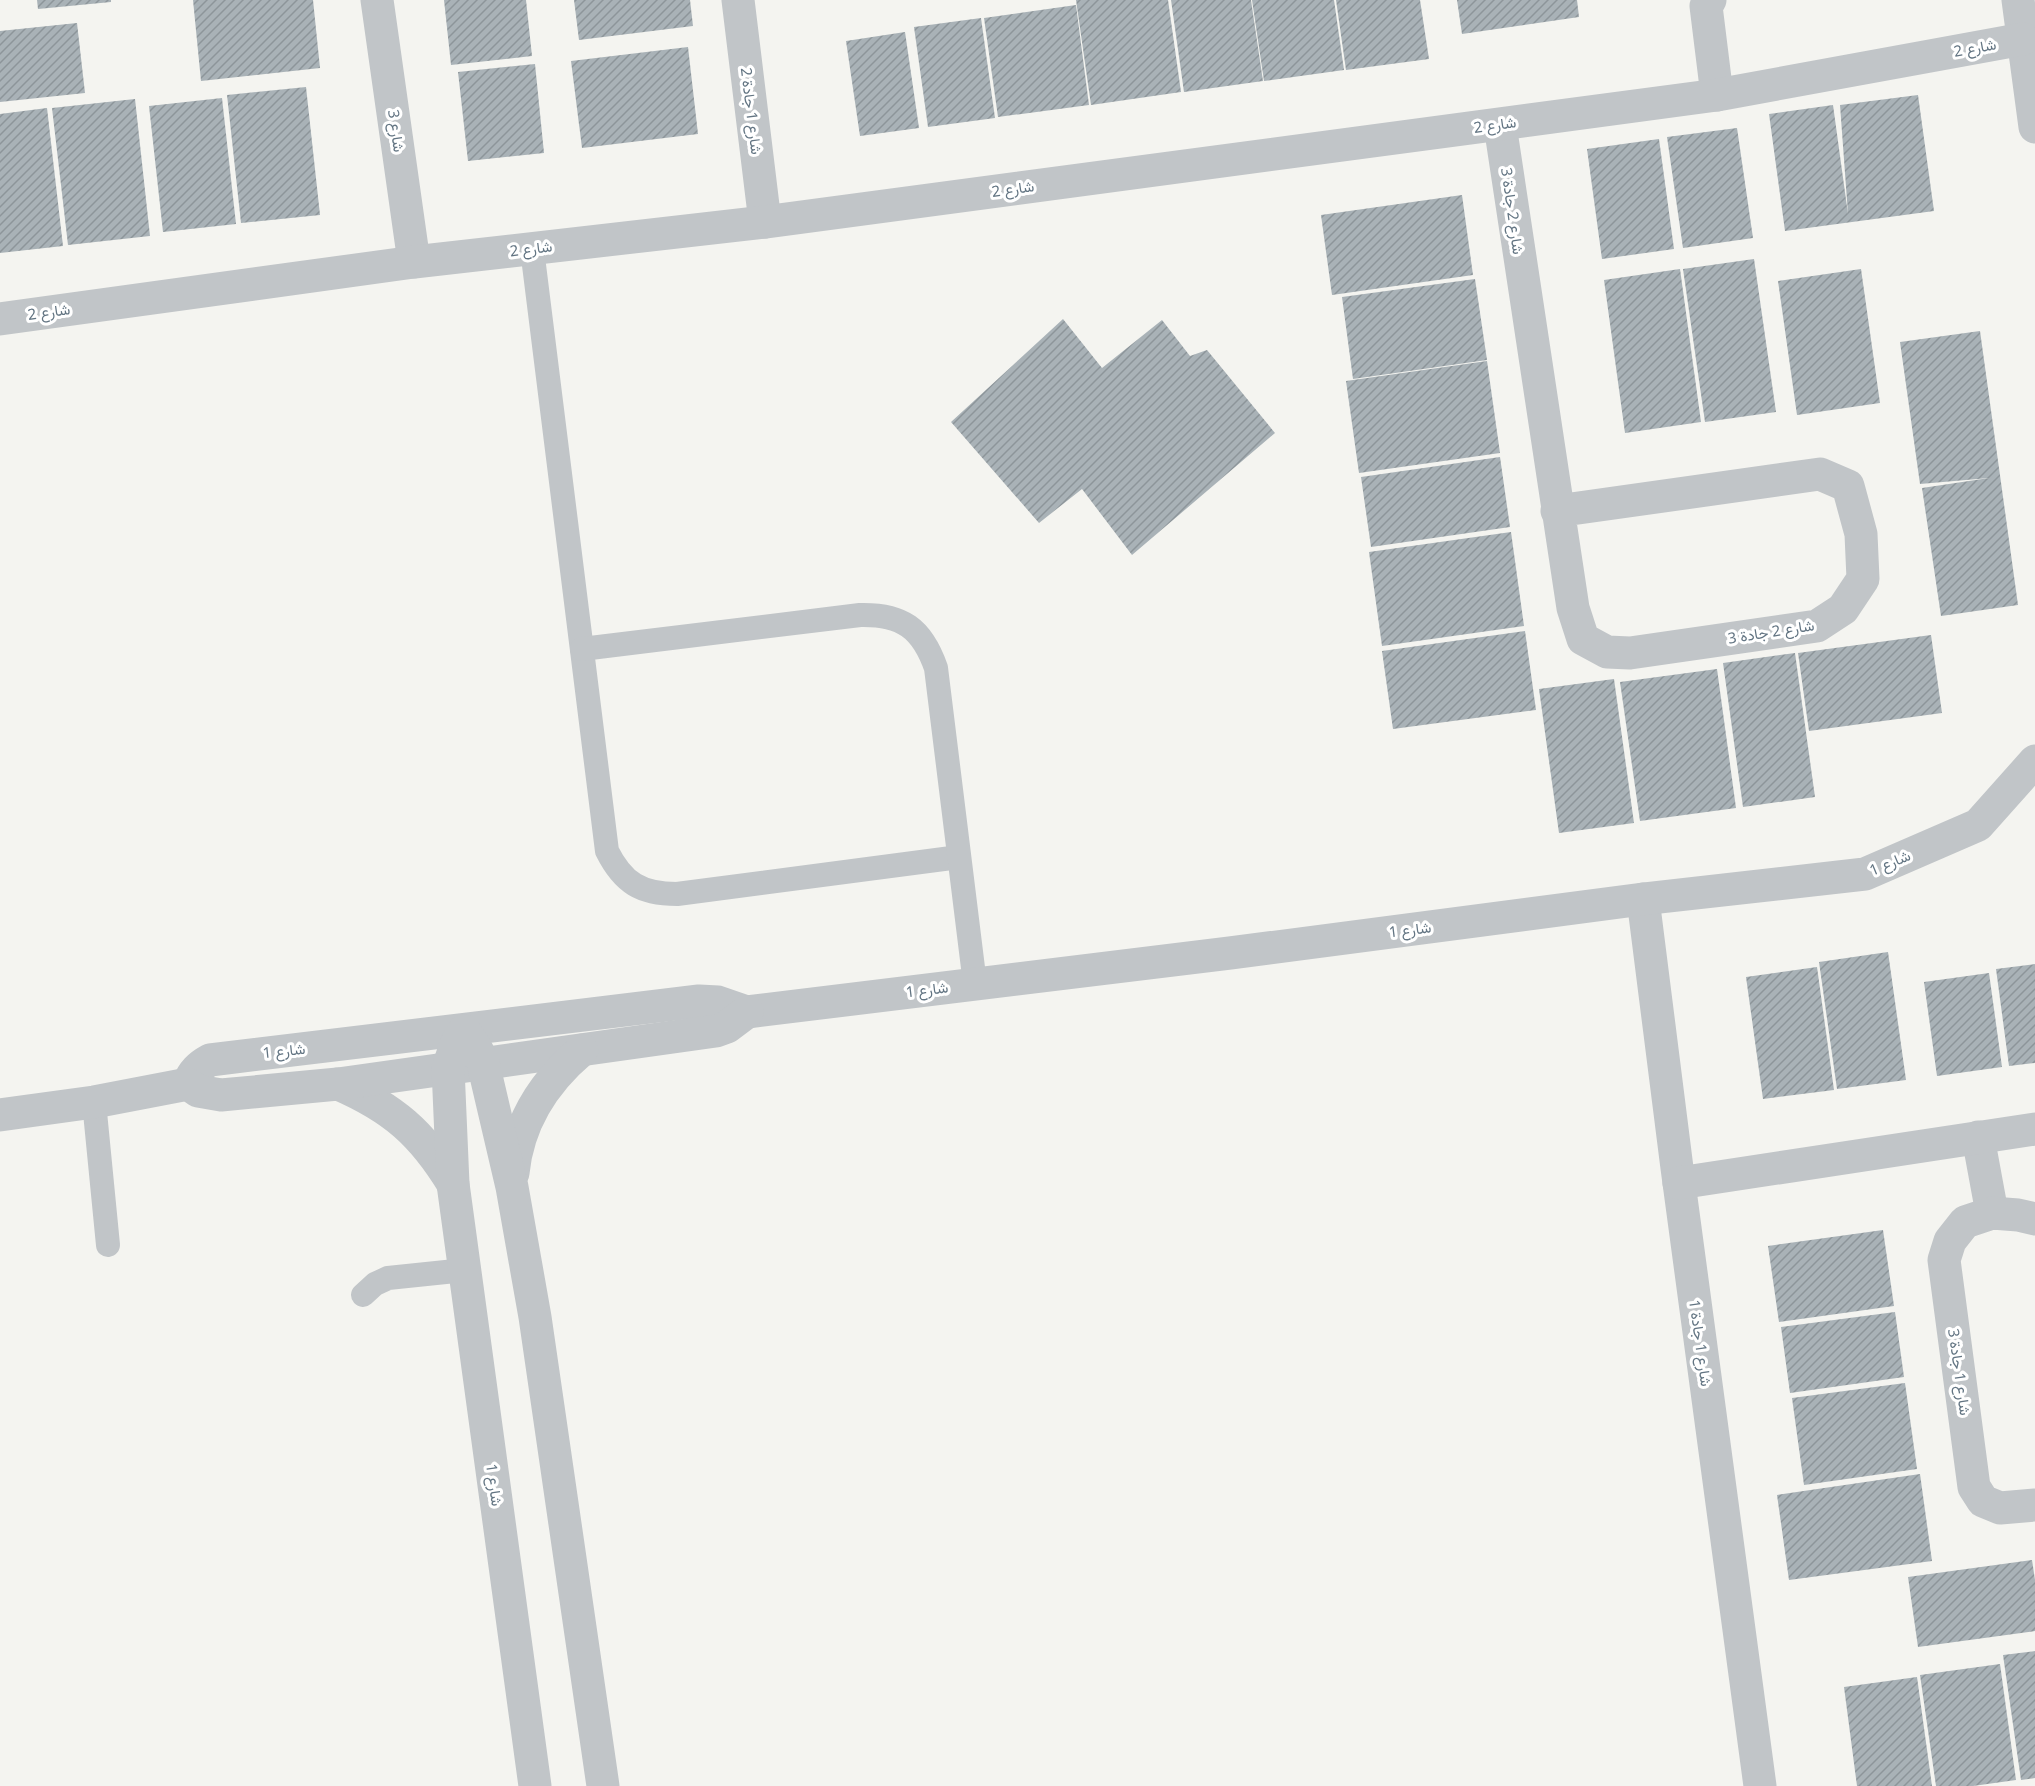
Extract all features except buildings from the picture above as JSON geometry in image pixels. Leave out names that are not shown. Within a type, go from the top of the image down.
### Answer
[{"type":"street","name":"شارع 3","points":[[377,0],[414,262]]},
{"type":"street","name":"شارع 1 جادة 2","points":[[738,0],[765,222]]},
{"type":"street","points":[[2018,0],[2035,127]]},
{"type":"street","points":[[1706,2],[1717,95]]},
{"type":"street","name":"شارع 2","points":[[0,319],[414,262],[765,222],[1717,95],[2023,39]]},
{"type":"street","name":"شارع 2 جادة 3","points":[[1500,125],[1557,511],[1573,608],[1583,639],[1606,652],[1630,653],[1817,626],[1843,609],[1863,579],[1861,534],[1848,486],[1820,474],[1557,511]]},
{"type":"street","name":"شارع 1","points":[[747,1012],[718,1002],[699,1002],[210,1060],[199,1066],[192,1074],[188,1084],[198,1090],[221,1095],[338,1084],[716,1031],[727,1027],[747,1012],[1230,954],[1643,899],[1865,874],[1978,825],[2035,761]]},
{"type":"street","name":"شارع 1 جادة 1","points":[[1643,899],[1760,1786]]},
{"type":"street","points":[[464,1031],[483,1063],[512,1186],[535,1317],[603,1786]]},
{"type":"street","name":"شارع 1","points":[[464,1031],[457,1042],[448,1068],[453,1184],[535,1786]]},
{"type":"street","points":[[512,1186],[514,1160],[531,1110],[545,1087],[562,1067],[582,1050]]},
{"type":"street","points":[[0,1114],[94,1102],[188,1084]]},
{"type":"street","name":"شارع 1","points":[[338,1084],[366,1096],[393,1113],[417,1134],[437,1157],[453,1184]]},
{"type":"street","points":[[1679,1183],[2035,1129]]},
{"type":"street","points":[[1978,1137],[1992,1213]]},
{"type":"street","name":"شارع 1 جادة 3","points":[[2035,1219],[1992,1213],[1965,1222],[1950,1241],[1944,1260],[1974,1487],[1983,1501],[2000,1508],[2035,1505]]},
{"type":"lane","points":[[532,249],[607,851],[615,866],[626,880],[642,889],[659,894],[677,894],[959,857]]},
{"type":"lane","points":[[582,649],[860,615],[881,615],[900,620],[917,632],[929,649],[936,668],[975,984]]},
{"type":"lane","points":[[94,1102],[108,1245]]},
{"type":"lane","points":[[363,1295],[375,1284],[388,1278],[465,1270]]}]
